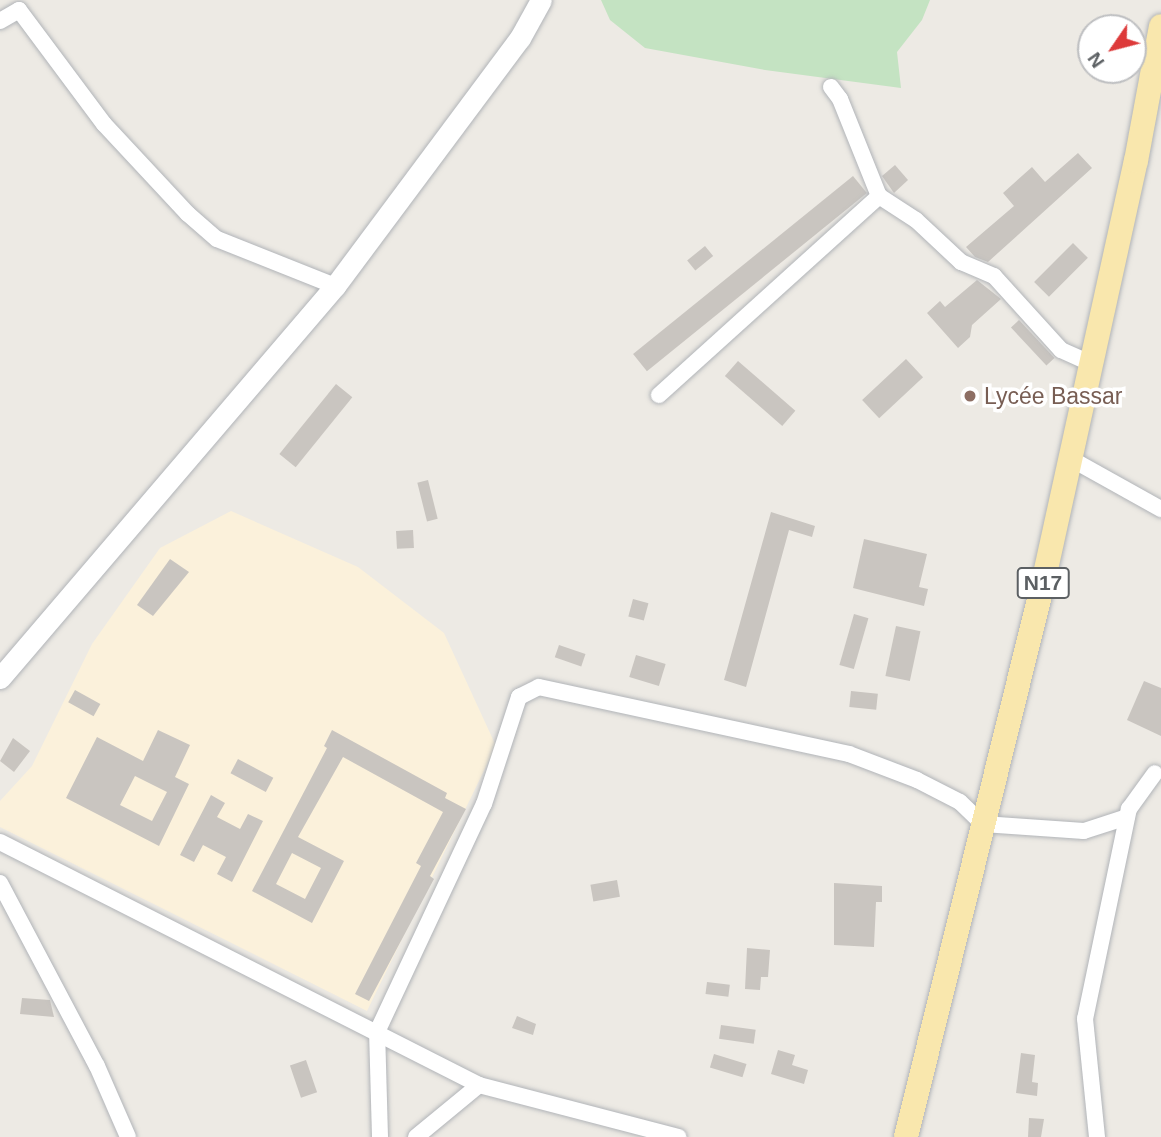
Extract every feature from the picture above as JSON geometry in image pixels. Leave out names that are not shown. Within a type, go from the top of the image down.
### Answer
[{"type":"main road","name":"N17","points":[[906,1137],[1071,459],[1161,26]]},
{"type":"street","points":[[0,678],[335,286],[520,38],[541,0]]},
{"type":"street","points":[[0,21],[19,10],[104,124],[188,214],[217,239],[335,286]]},
{"type":"street","points":[[831,87],[840,99],[879,196],[916,220],[961,262],[994,276],[1061,350],[1092,364]]},
{"type":"street","points":[[659,395],[879,196]]},
{"type":"street","points":[[1071,459],[1161,509]]},
{"type":"street","points":[[380,1137],[377,1032],[484,804],[519,698],[539,687],[849,754],[917,780],[960,802],[984,824],[1084,831],[1128,817]]},
{"type":"street","points":[[1097,1137],[1086,1019],[1128,817],[1155,773]]},
{"type":"street","points":[[0,842],[479,1085],[678,1137]]},
{"type":"street","points":[[0,883],[97,1066],[128,1137]]},
{"type":"street","points":[[416,1137],[479,1085]]},
{"type":"shaded area","points":[[231,511],[358,567],[444,633],[496,746],[367,1011],[0,827],[0,801],[32,766],[92,644],[160,548]]},
{"type":"green space","points":[[601,0],[930,0],[922,20],[897,52],[901,88],[765,70],[645,48],[610,20]]},
{"type":"building","points":[[1078,153],[1092,168],[988,262],[975,257],[966,247],[1014,206],[1003,193],[1032,167],[1045,182]]},
{"type":"building","points":[[895,165],[908,180],[894,193],[882,176]]},
{"type":"building","points":[[853,176],[867,193],[647,371],[633,354]]},
{"type":"building","points":[[1073,243],[1088,258],[1049,297],[1034,282]]},
{"type":"building","points":[[705,246],[713,256],[695,271],[687,260]]},
{"type":"building","points":[[977,280],[1001,299],[972,325],[970,337],[958,348],[927,313],[940,301],[945,307]]},
{"type":"building","points":[[1019,320],[1054,358],[1046,366],[1011,328]]},
{"type":"building","points":[[906,359],[923,377],[879,418],[862,400]]},
{"type":"building","points":[[738,361],[795,411],[782,426],[725,376]]},
{"type":"building","points":[[336,384],[352,397],[296,467],[279,454]]},
{"type":"building","points":[[428,480],[438,519],[427,521],[417,483]]},
{"type":"building","points":[[771,512],[815,526],[812,537],[789,530],[746,687],[724,680]]},
{"type":"building","points":[[413,530],[414,548],[397,549],[396,531]]},
{"type":"building","points":[[864,539],[927,554],[919,587],[928,589],[924,606],[853,588]]},
{"type":"building","points":[[170,559],[189,572],[153,616],[137,605]]},
{"type":"building","points":[[633,599],[648,603],[644,621],[628,616]]},
{"type":"building","points":[[854,614],[868,618],[854,669],[839,665]]},
{"type":"building","points":[[896,626],[920,631],[910,681],[885,676]]},
{"type":"building","points":[[559,645],[585,654],[581,666],[555,657]]},
{"type":"building","points":[[636,655],[666,664],[659,686],[629,677]]},
{"type":"building","points":[[1144,681],[1161,688],[1161,736],[1127,720]]},
{"type":"building","points":[[75,690],[100,704],[94,716],[68,702]]},
{"type":"building","points":[[851,691],[878,694],[876,710],[849,707]]},
{"type":"building","points":[[158,730],[190,745],[175,777],[189,784],[159,846],[66,798],[97,737],[143,761]],"holes":[[[135,776],[167,792],[152,821],[120,805]]]},
{"type":"building","points":[[332,730],[447,793],[445,798],[466,809],[430,876],[434,879],[369,1001],[355,994],[421,866],[416,863],[443,812],[343,757],[298,837],[344,861],[312,923],[252,891],[327,748],[324,746]],"holes":[[[292,853],[321,868],[305,899],[276,884]]]},
{"type":"building","points":[[13,738],[30,751],[14,772],[0,761]]},
{"type":"building","points":[[238,759],[273,778],[266,792],[230,773]]},
{"type":"building","points":[[211,795],[225,803],[217,817],[240,829],[248,814],[263,821],[232,882],[217,874],[226,857],[203,845],[194,862],[180,855]]},
{"type":"building","points":[[617,880],[620,897],[593,901],[590,885]]},
{"type":"building","points":[[834,883],[882,886],[882,902],[876,902],[874,947],[834,945]]},
{"type":"building","points":[[747,948],[770,950],[768,977],[761,977],[760,990],[745,989]]},
{"type":"building","points":[[707,982],[730,985],[728,997],[706,994]]},
{"type":"building","points":[[22,998],[50,1000],[54,1017],[20,1014]]},
{"type":"building","points":[[517,1016],[536,1024],[533,1035],[512,1028]]},
{"type":"building","points":[[721,1025],[756,1030],[754,1044],[719,1039]]},
{"type":"building","points":[[778,1050],[795,1055],[792,1065],[808,1070],[804,1084],[771,1074]]},
{"type":"building","points":[[1021,1053],[1035,1055],[1032,1082],[1038,1083],[1037,1096],[1016,1093]]},
{"type":"building","points":[[714,1054],[747,1064],[742,1077],[710,1067]]},
{"type":"building","points":[[306,1060],[317,1092],[301,1098],[290,1066]]},
{"type":"building","points":[[1029,1118],[1044,1119],[1041,1137],[1028,1137]]},
{"type":"place","name":"Lycée Bassar","points":[[970,396]]}]
